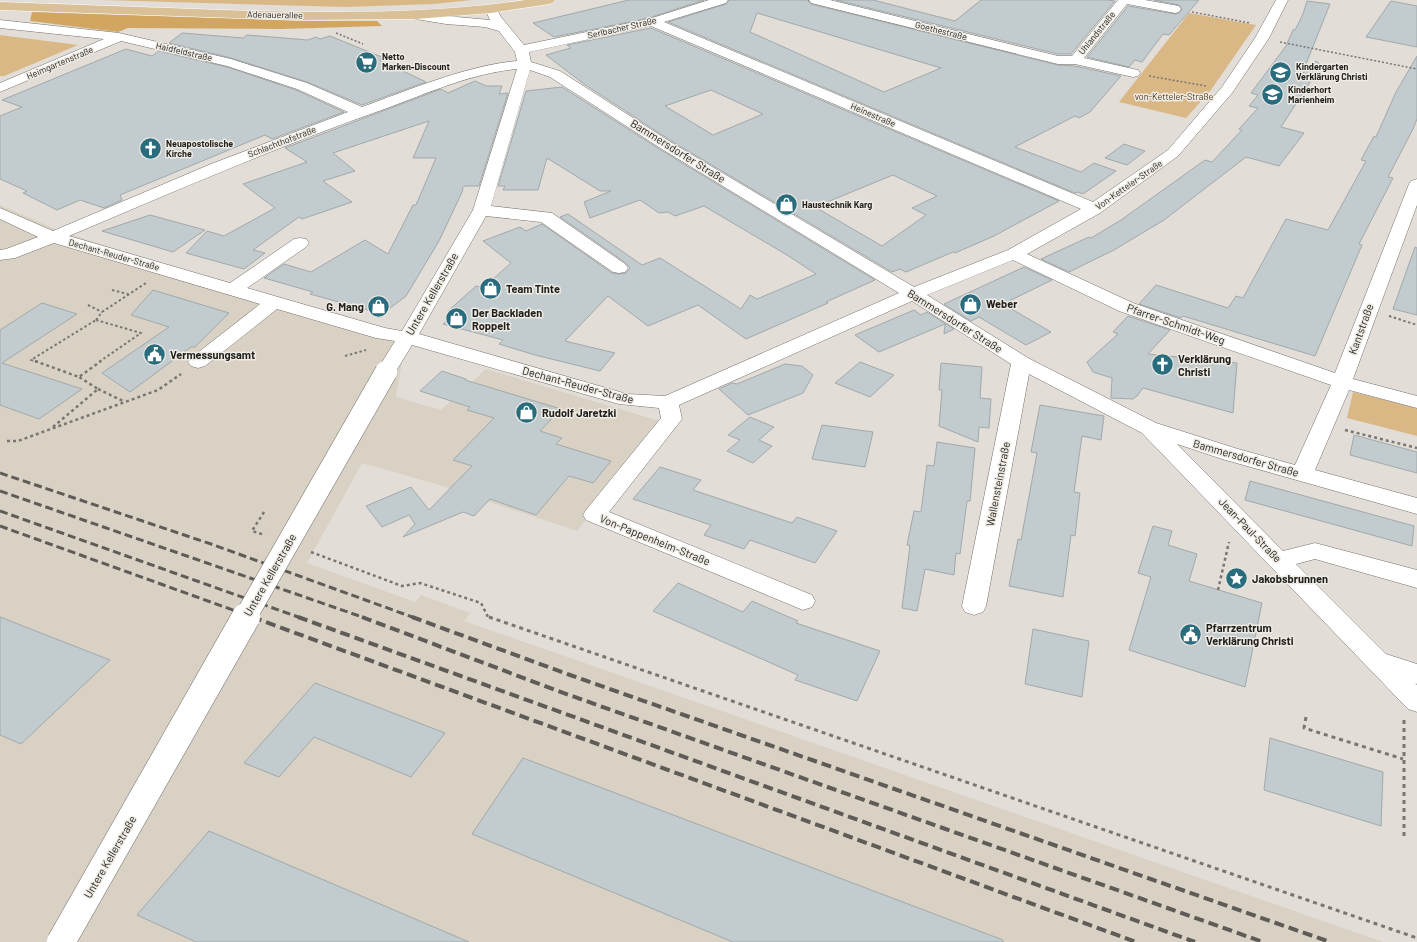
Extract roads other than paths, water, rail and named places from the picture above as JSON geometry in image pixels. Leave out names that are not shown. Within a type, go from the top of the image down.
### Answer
[{"type":"main road","name":"Adenauerallee","points":[[0,6],[296,16],[416,15],[491,9],[549,0]]},
{"type":"street","name":"Serlbacher Straße","points":[[523,57],[652,22],[722,0]]},
{"type":"street","name":"Goethestraße","points":[[815,0],[1058,60],[1072,60],[1133,73]]},
{"type":"street","points":[[1124,0],[1176,9]]},
{"type":"street","name":"Uhlandstraße","points":[[1072,60],[1124,0]]},
{"type":"street","name":"Von-Ketteler-Straße","points":[[913,294],[1014,254],[1094,209],[1173,153],[1227,90],[1265,32],[1282,0]]},
{"type":"street","points":[[491,9],[523,57]]},
{"type":"street","points":[[416,15],[486,22],[505,29]]},
{"type":"street","name":"Heinestraße","points":[[652,22],[1094,209]]},
{"type":"street","name":"Haidfeldstraße","points":[[0,24],[119,37],[231,63],[302,86],[361,112]]},
{"type":"street","name":"Heimgartenstraße","points":[[4,84],[119,37]]},
{"type":"street","name":"Schlachthofstraße","points":[[0,255],[9,254],[53,237],[217,167],[361,112],[452,80],[503,66],[523,57]]},
{"type":"street","name":"Untere Kellerstraße","points":[[61,942],[386,372],[422,313],[481,210],[520,85],[523,57]]},
{"type":"street","name":"Bammersdorfer Straße","points":[[523,57],[555,74],[667,146],[913,294],[1022,362],[1149,428],[1230,454],[1417,506]]},
{"type":"street","name":"Kantstraße","points":[[1302,474],[1342,382],[1368,310],[1415,195]]},
{"type":"street","points":[[481,210],[546,217],[619,268]]},
{"type":"street","name":"Dechant-Reuder-Straße","points":[[0,212],[53,237],[383,334],[407,337],[626,400],[668,402],[913,294]]},
{"type":"street","points":[[232,290],[300,243]]},
{"type":"street","name":"Pfarrer-Schmidt-Weg","points":[[1014,254],[1126,307],[1342,382],[1417,402]]},
{"type":"street","points":[[198,362],[274,302]]},
{"type":"street","name":"Wallensteinstraße","points":[[974,606],[1022,362]]},
{"type":"street","name":"Von-Pappenheim-Straße","points":[[668,402],[672,419],[594,515],[803,601]]},
{"type":"street","name":"Jean-Paul-Straße","points":[[1149,428],[1378,662],[1413,688]]},
{"type":"street","points":[[1279,560],[1315,551],[1417,579]]},
{"type":"railway","points":[[0,473],[211,544],[415,618]]},
{"type":"railway","points":[[0,491],[365,618]]},
{"type":"railway","points":[[0,511],[301,618]]},
{"type":"railway","points":[[0,526],[255,618]]},
{"type":"railway","points":[[252,617],[1136,942]]},
{"type":"railway","points":[[298,617],[1195,942]]},
{"type":"railway","points":[[362,617],[558,691],[1263,942]]},
{"type":"railway","points":[[412,617],[570,675],[1330,942]]},
{"type":"place","name":"Netto Marken-Discount","points":[[367,62]]},
{"type":"place","name":"Kindergarten Verklärung Christi","points":[[1280,72]]},
{"type":"place","name":"Kinderhort Marienheim","points":[[1272,95]]},
{"type":"place","name":"Neuapostolische Kirche","points":[[151,149]]},
{"type":"place","name":"Haustechnik Karg","points":[[787,205]]},
{"type":"place","name":"Team Tinte","points":[[490,289]]},
{"type":"place","name":"Weber","points":[[971,304]]},
{"type":"place","name":"G. Mang","points":[[379,307]]},
{"type":"place","name":"Der Backladen Roppelt","points":[[456,319]]},
{"type":"place","name":"Vermessungsamt","points":[[154,355]]},
{"type":"place","name":"Verklärung Christi","points":[[1163,365]]},
{"type":"place","name":"Rudolf Jaretzki","points":[[526,413]]},
{"type":"place","name":"Jakobsbrunnen","points":[[1237,579]]},
{"type":"place","name":"Pfarrzentrum Verklärung Christi","points":[[1191,634]]},
{"type":"park label","name":"von-Ketteler-Straße","points":[[1174,97]]}]
